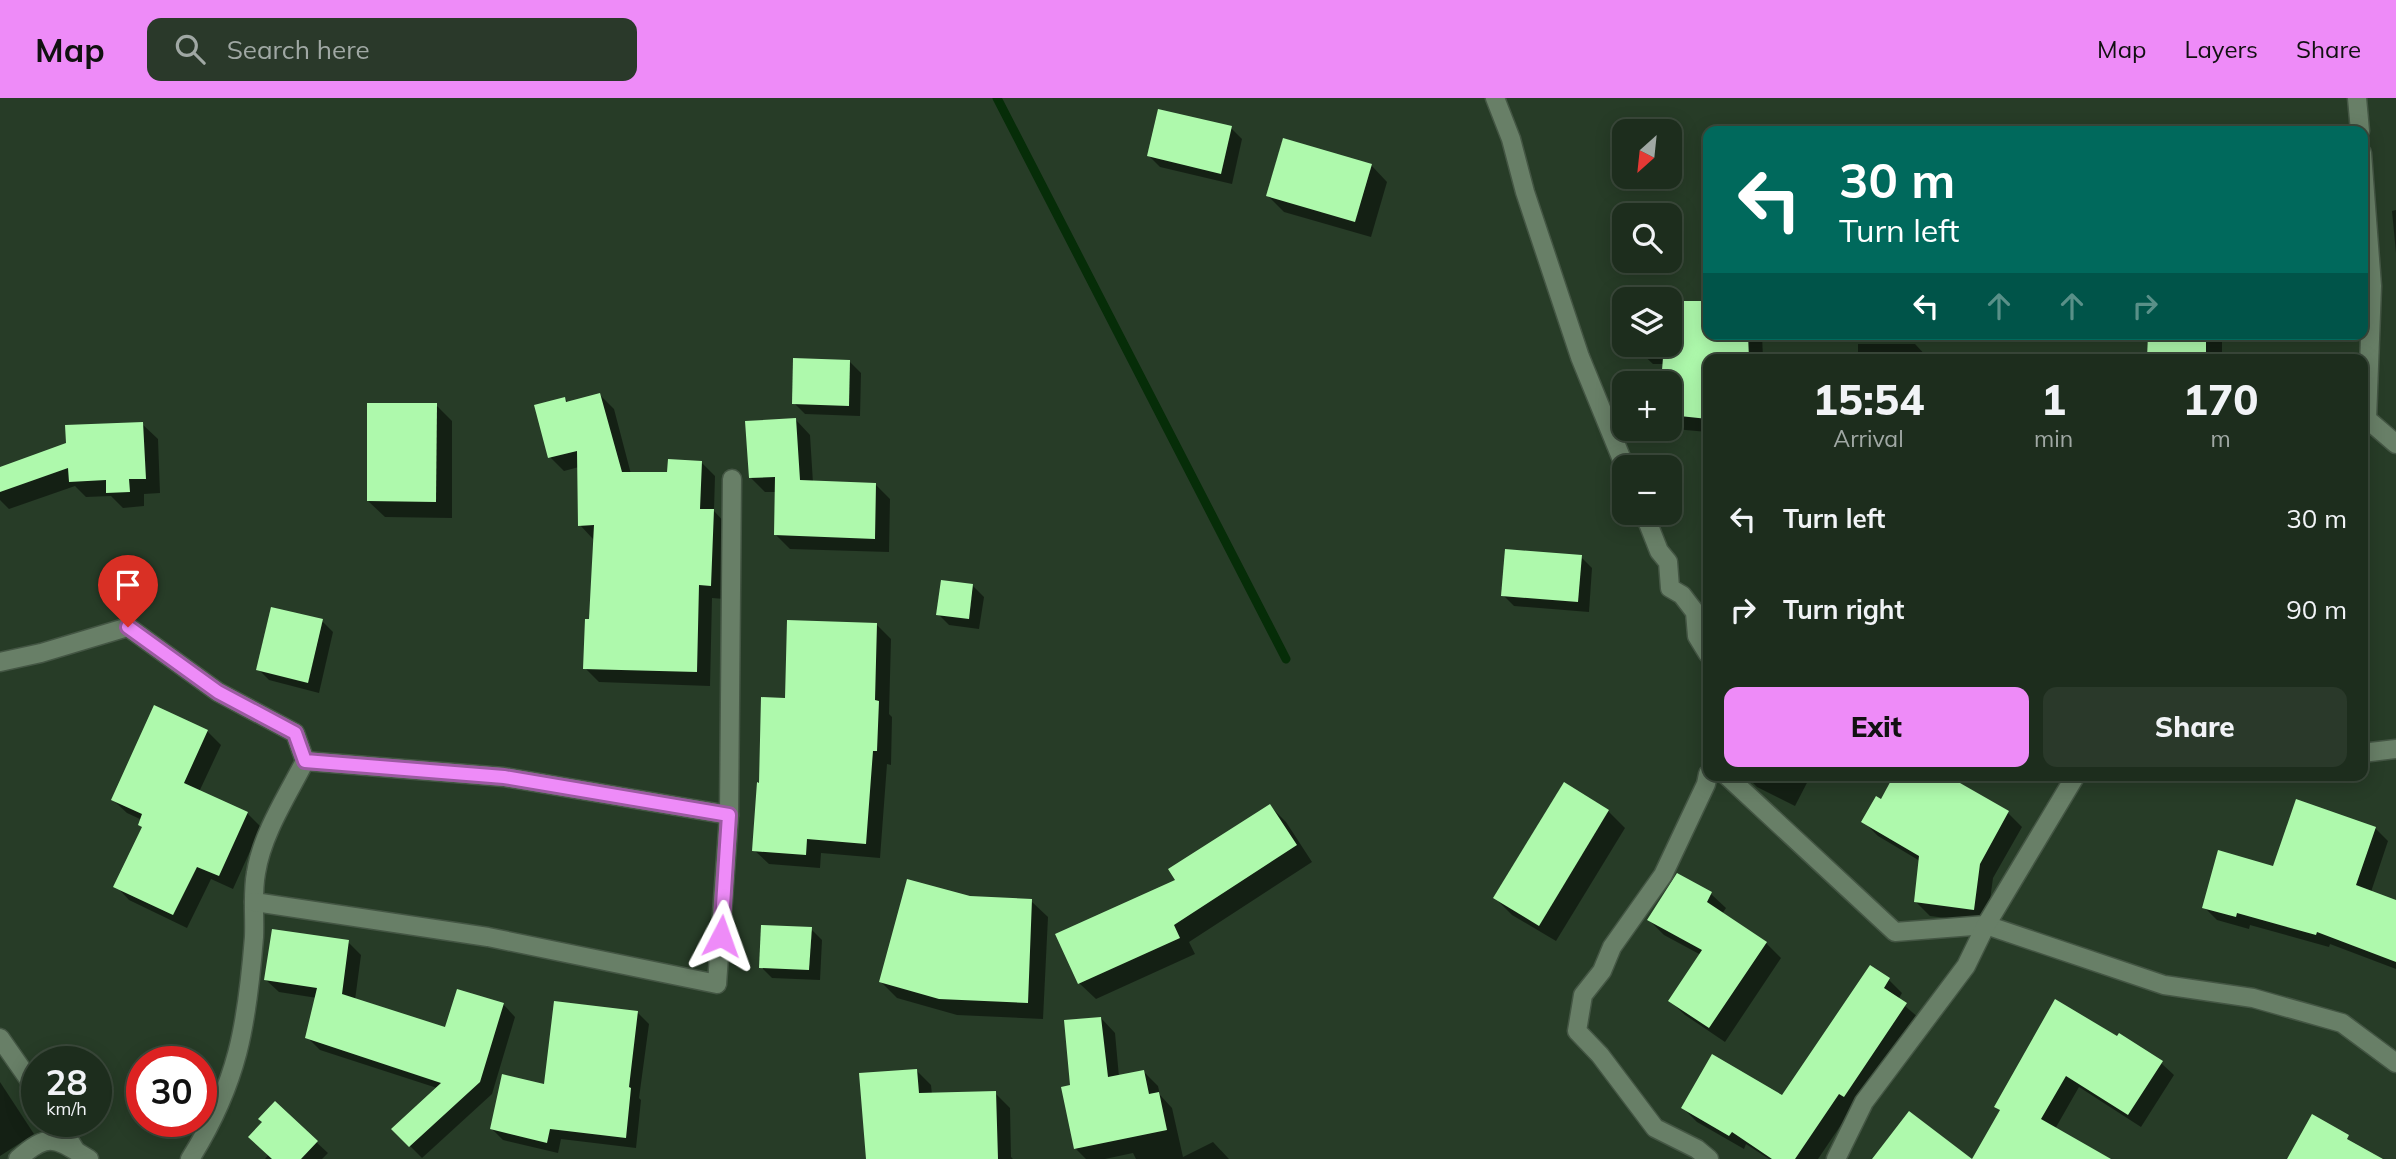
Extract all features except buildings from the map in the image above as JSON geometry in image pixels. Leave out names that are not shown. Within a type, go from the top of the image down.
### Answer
[{"type":"street","points":[[1495,98],[1511,139],[1525,192],[1580,357],[1620,455]]},
{"type":"street","points":[[2357,98],[2360,126]]},
{"type":"street","points":[[2368,233],[2372,286],[2368,392]]},
{"type":"street","points":[[2368,420],[2396,444]]},
{"type":"street","points":[[254,902],[488,937],[717,984],[729,815],[732,479]]},
{"type":"street","points":[[1649,525],[1659,551],[1668,562],[1671,588],[1682,595],[1695,612],[1697,636],[1703,646]]},
{"type":"street","points":[[0,662],[41,653],[128,627],[218,692],[295,733],[305,761],[268,834],[256,872],[249,997],[242,1039],[228,1087],[208,1131],[190,1159]]},
{"type":"street","points":[[2368,752],[2396,749]]},
{"type":"street","points":[[305,761],[504,777],[729,815]]},
{"type":"street","points":[[1707,781],[1663,875],[1612,947],[1602,971],[1583,995],[1577,1031],[1600,1055],[1655,1128],[1697,1149],[1709,1159]]},
{"type":"street","points":[[1732,781],[1895,932],[1986,925],[2164,985],[2253,998],[2342,1023],[2396,1063]]},
{"type":"street","points":[[1836,1159],[1864,1102],[1966,966],[1986,925],[2072,781]]},
{"type":"street","points":[[0,1038],[21,1068]]},
{"type":"street","points":[[69,1137],[82,1155]]},
{"type":"street","points":[[18,1159],[43,1141],[60,1141],[82,1155]]},
{"type":"waterway","points":[[997,98],[1286,659]]},
{"type":"route","points":[[128,627],[218,692],[295,733],[305,761],[504,777],[729,815],[721,936]]}]
